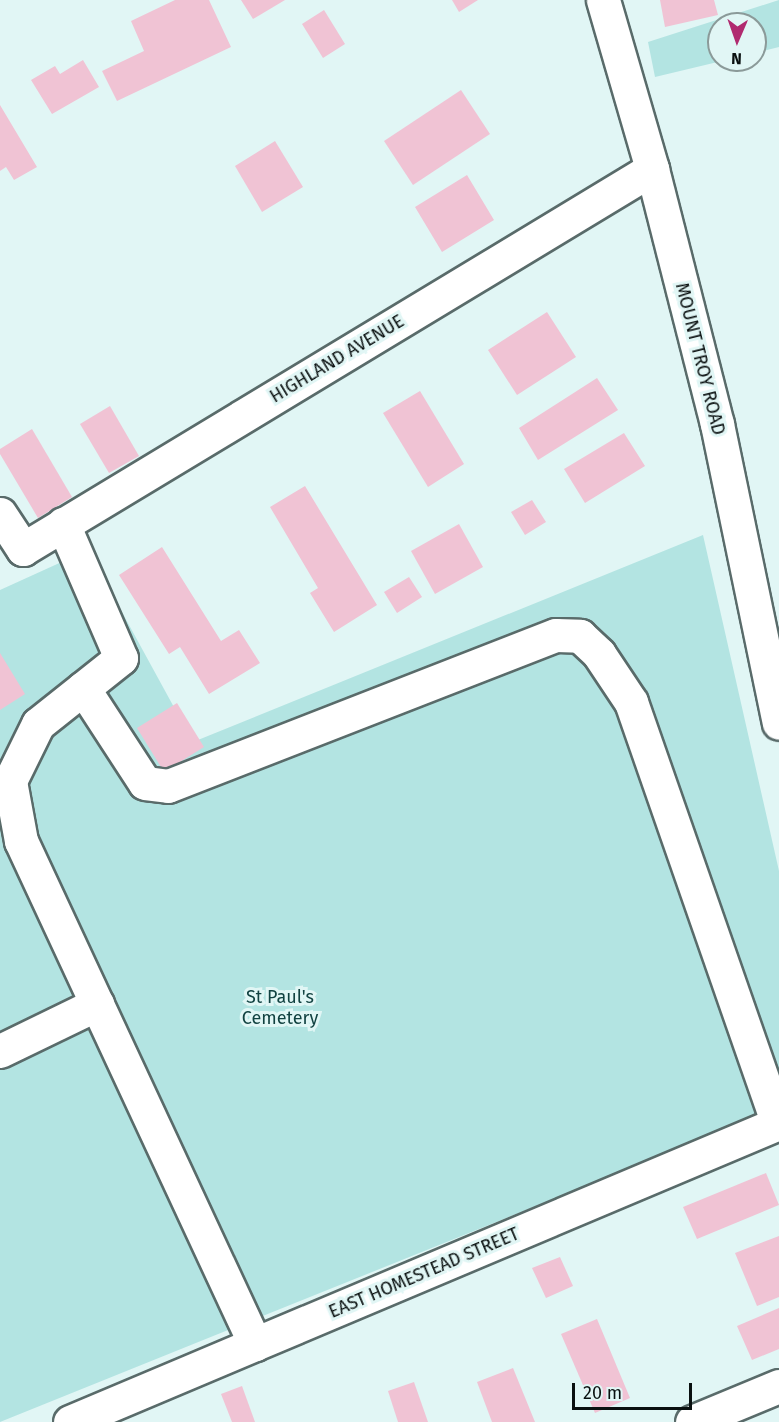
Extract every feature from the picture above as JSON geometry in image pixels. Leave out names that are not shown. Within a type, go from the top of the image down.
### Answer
[{"type":"street","name":"MOUNT TROY ROAD","points":[[603,0],[652,169],[717,424],[779,723]]},
{"type":"street","name":"HIGHLAND AVENUE","points":[[0,514],[23,549],[652,169]]},
{"type":"street","points":[[63,524],[121,658],[38,724],[10,781],[21,841],[255,1344]]},
{"type":"street","points":[[83,688],[145,783],[168,786],[556,635],[580,636],[599,654],[631,702],[778,1124]]},
{"type":"street","points":[[0,1051],[97,1004]]},
{"type":"street","name":"EAST HOMESTEAD STREET","points":[[70,1422],[778,1124]]},
{"type":"street","points":[[692,1422],[779,1386]]},
{"type":"green space","points":[[779,0],[779,47],[767,50],[767,12],[742,12]]},
{"type":"green space","points":[[707,23],[707,65],[655,77],[648,42]]},
{"type":"green space","name":"St Paul's Cemetery","points":[[703,535],[779,871],[779,1108],[0,1422],[0,590],[88,550],[193,742]]},
{"type":"building","points":[[175,0],[209,0],[231,47],[117,101],[102,71],[144,51],[131,21]]},
{"type":"building","points":[[241,0],[285,0],[253,19]]},
{"type":"building","points":[[452,0],[478,0],[459,12]]},
{"type":"building","points":[[660,0],[714,0],[717,12],[707,12],[707,17],[665,27]]},
{"type":"building","points":[[324,10],[345,44],[323,58],[302,24]]},
{"type":"building","points":[[83,60],[99,87],[52,114],[31,80],[55,66],[60,74]]},
{"type":"building","points":[[461,90],[490,134],[413,185],[384,141]]},
{"type":"building","points":[[0,105],[37,167],[14,180],[6,167],[0,171]]},
{"type":"building","points":[[275,141],[303,187],[262,212],[235,166]]},
{"type":"building","points":[[467,175],[494,220],[442,252],[415,207]]},
{"type":"building","points":[[547,312],[576,357],[517,395],[488,350]]},
{"type":"building","points":[[597,378],[618,410],[538,460],[519,428]]},
{"type":"building","points":[[420,391],[464,464],[428,487],[383,413]]},
{"type":"building","points":[[110,406],[139,456],[109,473],[80,424]]},
{"type":"building","points":[[32,429],[72,497],[38,518],[0,454],[0,449]]},
{"type":"building","points":[[624,433],[645,466],[585,503],[564,469]]},
{"type":"building","points":[[305,486],[377,605],[334,632],[310,593],[318,588],[270,507]]},
{"type":"building","points":[[532,500],[546,522],[525,535],[511,512]]},
{"type":"building","points":[[459,524],[483,567],[435,594],[411,551]]},
{"type":"building","points":[[162,547],[221,641],[239,630],[260,663],[209,694],[180,647],[169,654],[119,575]]},
{"type":"building","points":[[409,577],[422,597],[397,613],[384,592]]},
{"type":"building","points":[[0,653],[25,694],[0,710]]},
{"type":"building","points":[[177,703],[204,747],[164,772],[137,728]]},
{"type":"building","points":[[766,1173],[779,1205],[697,1239],[683,1207]]},
{"type":"building","points":[[779,1236],[779,1297],[757,1306],[735,1253]]},
{"type":"building","points":[[560,1257],[573,1286],[546,1298],[532,1268]]},
{"type":"building","points":[[779,1308],[779,1349],[752,1360],[737,1326]]},
{"type":"building","points":[[597,1319],[630,1398],[595,1413],[561,1334]]},
{"type":"building","points":[[513,1368],[535,1422],[492,1422],[477,1382]]},
{"type":"building","points":[[414,1382],[428,1422],[398,1422],[388,1391]]},
{"type":"building","points":[[242,1386],[255,1422],[232,1422],[221,1394]]}]
